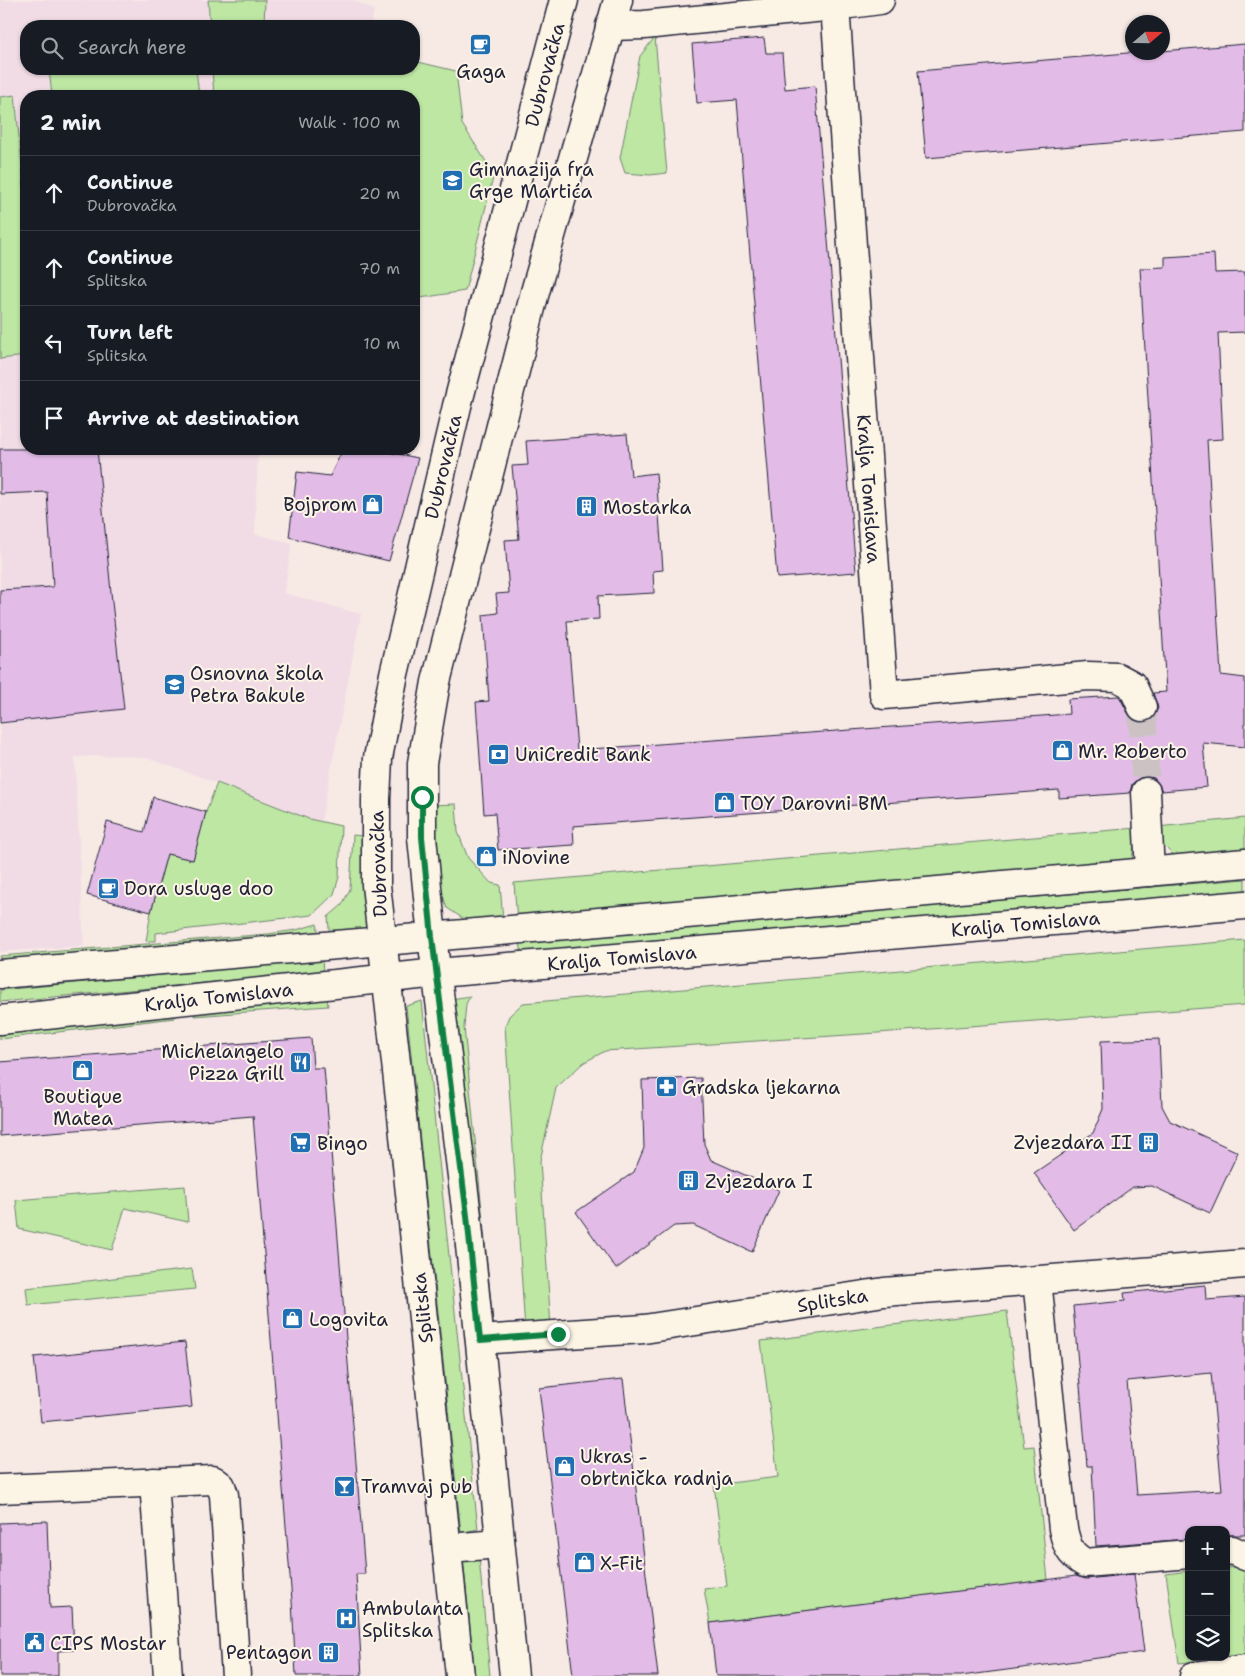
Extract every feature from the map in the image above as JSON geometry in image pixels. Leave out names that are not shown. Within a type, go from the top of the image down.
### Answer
[{"type":"street","name":"Dubrovačka","points":[[382,941],[376,885],[376,799],[378,758],[394,674],[457,406],[564,0]]},
{"type":"street","points":[[514,1676],[480,1340],[438,972],[432,937],[422,837],[422,763],[436,682],[535,292],[618,0]]},
{"type":"street","points":[[610,26],[644,25],[880,0]]},
{"type":"street","name":"Kralja Tomislava","points":[[835,6],[884,695],[1088,676],[1118,677],[1132,685],[1142,706]]},
{"type":"street","points":[[1146,792],[1150,872]]},
{"type":"street","name":"Kralja Tomislava","points":[[0,974],[432,937],[1245,863]]},
{"type":"street","name":"Kralja Tomislava","points":[[0,1020],[438,972],[1245,905]]},
{"type":"street","name":"Splitska","points":[[382,941],[448,1548],[460,1676]]},
{"type":"street","name":"Splitska","points":[[480,1340],[644,1329],[884,1292],[1245,1264]]},
{"type":"street","points":[[1037,1280],[1066,1544],[1074,1557],[1085,1563],[1185,1554]]},
{"type":"street","points":[[0,1489],[213,1480],[221,1486],[224,1495],[236,1676]]},
{"type":"street","points":[[154,1482],[168,1676]]},
{"type":"street","points":[[448,1548],[500,1544]]},
{"type":"street","points":[[1230,1550],[1245,1556]]},
{"type":"street","points":[[1194,1676],[1245,1669]]},
{"type":"shaded area","name":"Osnovna škola Petra Bakule","points":[[0,0],[353,0],[374,10],[372,20],[20,20],[20,75],[379,75],[418,90],[20,90],[20,455],[258,455],[255,534],[292,543],[284,593],[361,614],[321,822],[150,759],[120,755],[75,757],[84,946],[0,952]]},
{"type":"shaded area","name":"Osnovna škola Petra Bakule","points":[[420,91],[449,102],[467,148],[494,174],[465,291],[420,298]]},
{"type":"green space","points":[[208,0],[265,0],[264,20],[210,20]]},
{"type":"green space","points":[[655,37],[667,173],[650,175],[625,173],[620,158],[640,56]]},
{"type":"green space","name":"Gimnazija fra Grge Martića","points":[[420,62],[456,71],[462,124],[494,174],[465,291],[420,298],[420,90],[214,90],[212,75],[420,75]]},
{"type":"green space","points":[[50,75],[197,75],[198,90],[51,90]]},
{"type":"green space","points":[[15,95],[20,146],[20,357],[0,359],[0,97]]},
{"type":"green space","points":[[217,783],[309,819],[341,826],[339,877],[334,894],[312,915],[156,933],[156,941],[146,941],[151,912],[167,854],[193,860],[206,812]]},
{"type":"green space","points":[[456,804],[458,832],[468,858],[491,883],[500,885],[503,920],[467,921],[447,908],[437,878],[431,805]]},
{"type":"green space","points":[[1245,818],[1245,856],[1197,860],[1172,854],[1158,840],[1157,827]]},
{"type":"green space","points":[[1136,828],[1132,861],[517,921],[514,883]]},
{"type":"green space","points":[[353,835],[371,837],[368,925],[360,933],[330,940],[328,917],[342,905],[350,889]]},
{"type":"green space","points":[[1245,879],[1245,895],[522,956],[520,941]]},
{"type":"green space","points":[[317,924],[320,942],[0,969],[0,956],[268,934],[296,930]]},
{"type":"green space","points":[[1245,940],[1245,1005],[878,1033],[605,1051],[583,1063],[556,1088],[540,1161],[551,1328],[525,1330],[505,1026],[509,1016],[523,1003]]},
{"type":"green space","points":[[322,960],[323,972],[0,1002],[0,990]]},
{"type":"green space","points":[[326,987],[328,1006],[194,1016],[197,1003]]},
{"type":"green space","points":[[470,996],[466,1004],[464,1027],[494,1333],[485,1322],[445,1000]]},
{"type":"green space","points":[[422,1001],[478,1529],[461,1533],[406,1006]]},
{"type":"green space","points":[[173,1006],[175,1018],[0,1039],[0,1024]]},
{"type":"green space","points":[[185,1186],[188,1222],[125,1208],[112,1250],[19,1229],[16,1200]]},
{"type":"green space","points":[[192,1269],[195,1289],[28,1305],[26,1288]]},
{"type":"green space","points":[[1007,1311],[1024,1447],[1034,1446],[1048,1580],[710,1623],[704,1589],[727,1586],[714,1485],[778,1477],[761,1341]]},
{"type":"green space","points":[[479,1557],[490,1676],[475,1676],[463,1558]]},
{"type":"green space","points":[[1236,1567],[1245,1573],[1245,1653],[1240,1657],[1230,1658],[1230,1571],[1230,1568]]},
{"type":"green space","points":[[1185,1572],[1185,1661],[1199,1661],[1179,1663],[1166,1574]]},
{"type":"building","points":[[764,38],[766,53],[782,53],[785,89],[815,86],[856,572],[777,578],[737,100],[697,103],[692,44]]},
{"type":"building","points":[[1245,44],[1245,132],[926,158],[918,71],[1125,53],[1125,60],[1170,60],[1170,50]]},
{"type":"building","points":[[1214,254],[1215,273],[1245,272],[1245,332],[1218,333],[1223,439],[1207,440],[1221,675],[1245,678],[1245,747],[1203,743],[1207,787],[1162,791],[1154,778],[1145,776],[1132,784],[1130,793],[1059,798],[1059,790],[573,826],[574,845],[498,850],[495,813],[484,814],[476,702],[489,701],[483,615],[498,613],[496,594],[509,593],[505,540],[519,539],[512,466],[528,465],[526,441],[627,434],[631,476],[656,473],[663,570],[653,571],[654,593],[598,596],[599,619],[567,621],[577,750],[1069,714],[1068,699],[1119,696],[1133,720],[1141,723],[1148,721],[1154,716],[1158,708],[1153,693],[1166,692],[1140,268],[1165,267],[1165,257]]},
{"type":"building","points":[[0,449],[20,449],[20,455],[98,455],[124,709],[0,723],[0,590],[53,587],[47,492],[0,494]]},
{"type":"building","points":[[340,455],[403,455],[418,458],[389,561],[289,537],[297,472],[330,476]]},
{"type":"building","points":[[153,797],[206,812],[193,860],[167,854],[151,912],[87,895],[107,822],[144,832]]},
{"type":"building","points":[[311,1038],[313,1068],[324,1068],[365,1574],[356,1574],[362,1676],[296,1676],[292,1601],[253,1116],[0,1136],[0,1062]]},
{"type":"building","name":"Zvjezdara II","points":[[1159,1039],[1162,1106],[1170,1121],[1238,1152],[1210,1213],[1152,1186],[1133,1187],[1074,1230],[1034,1173],[1093,1133],[1103,1109],[1101,1041]]},
{"type":"building","name":"Zvjezdara I","points":[[701,1078],[704,1144],[711,1160],[779,1190],[752,1252],[693,1225],[674,1226],[616,1269],[576,1212],[634,1172],[644,1148],[642,1080]]},
{"type":"building","points":[[1205,1285],[1206,1300],[1245,1297],[1245,1535],[1230,1535],[1230,1526],[1185,1526],[1185,1539],[1096,1546],[1092,1466],[1087,1466],[1073,1306],[1125,1301],[1124,1293]],"holes":[[[1211,1373],[1222,1490],[1137,1495],[1127,1381]]]},
{"type":"building","points":[[185,1342],[192,1407],[41,1422],[34,1357]]},
{"type":"building","points":[[623,1379],[658,1676],[573,1676],[539,1388]]},
{"type":"building","points":[[47,1521],[50,1608],[72,1607],[74,1650],[58,1651],[58,1676],[0,1676],[0,1523]]},
{"type":"building","points":[[1134,1574],[1144,1652],[961,1676],[716,1676],[710,1623],[1076,1576],[1086,1579]]},
{"type":"tunnel","points":[[1142,707],[1146,792]]},
{"type":"place","name":"Gaga","points":[[481,45]]},
{"type":"place","name":"Gimnazija fra Grge Martića","points":[[453,180]]},
{"type":"place","name":"Bojprom","points":[[373,504]]},
{"type":"place","name":"Mostarka","points":[[587,507]]},
{"type":"place","name":"Osnovna škola Petra Bakule","points":[[174,684]]},
{"type":"place","name":"Mr. Roberto","points":[[1062,751]]},
{"type":"place","name":"UniCredit Bank","points":[[499,754]]},
{"type":"place","name":"TOY Darovni BM","points":[[724,803]]},
{"type":"place","name":"iNovine","points":[[486,857]]},
{"type":"place","name":"Dora usluge doo","points":[[108,888]]},
{"type":"place","name":"Michelangelo Pizza Grill","points":[[300,1062]]},
{"type":"place","name":"Boutique Matea","points":[[83,1070]]},
{"type":"place","name":"Gradska ljekarna","points":[[666,1087]]},
{"type":"place","name":"Zvjezdara II","points":[[1148,1142]]},
{"type":"place","name":"Bingo","points":[[301,1143]]},
{"type":"place","name":"Zvjezdara I","points":[[689,1181]]},
{"type":"place","name":"Logovita","points":[[293,1319]]},
{"type":"place","name":"Ukras - obrtnička radnja","points":[[564,1467]]},
{"type":"place","name":"Tramvaj pub","points":[[345,1486]]},
{"type":"place","name":"X-Fit","points":[[584,1563]]},
{"type":"place","name":"Ambulanta Splitska","points":[[346,1619]]},
{"type":"place","name":"CIPS Mostar","points":[[34,1643]]},
{"type":"place","name":"Pentagon","points":[[328,1652]]},
{"type":"route","points":[[422,797],[422,837],[432,937],[438,972],[480,1340],[558,1334]]}]
